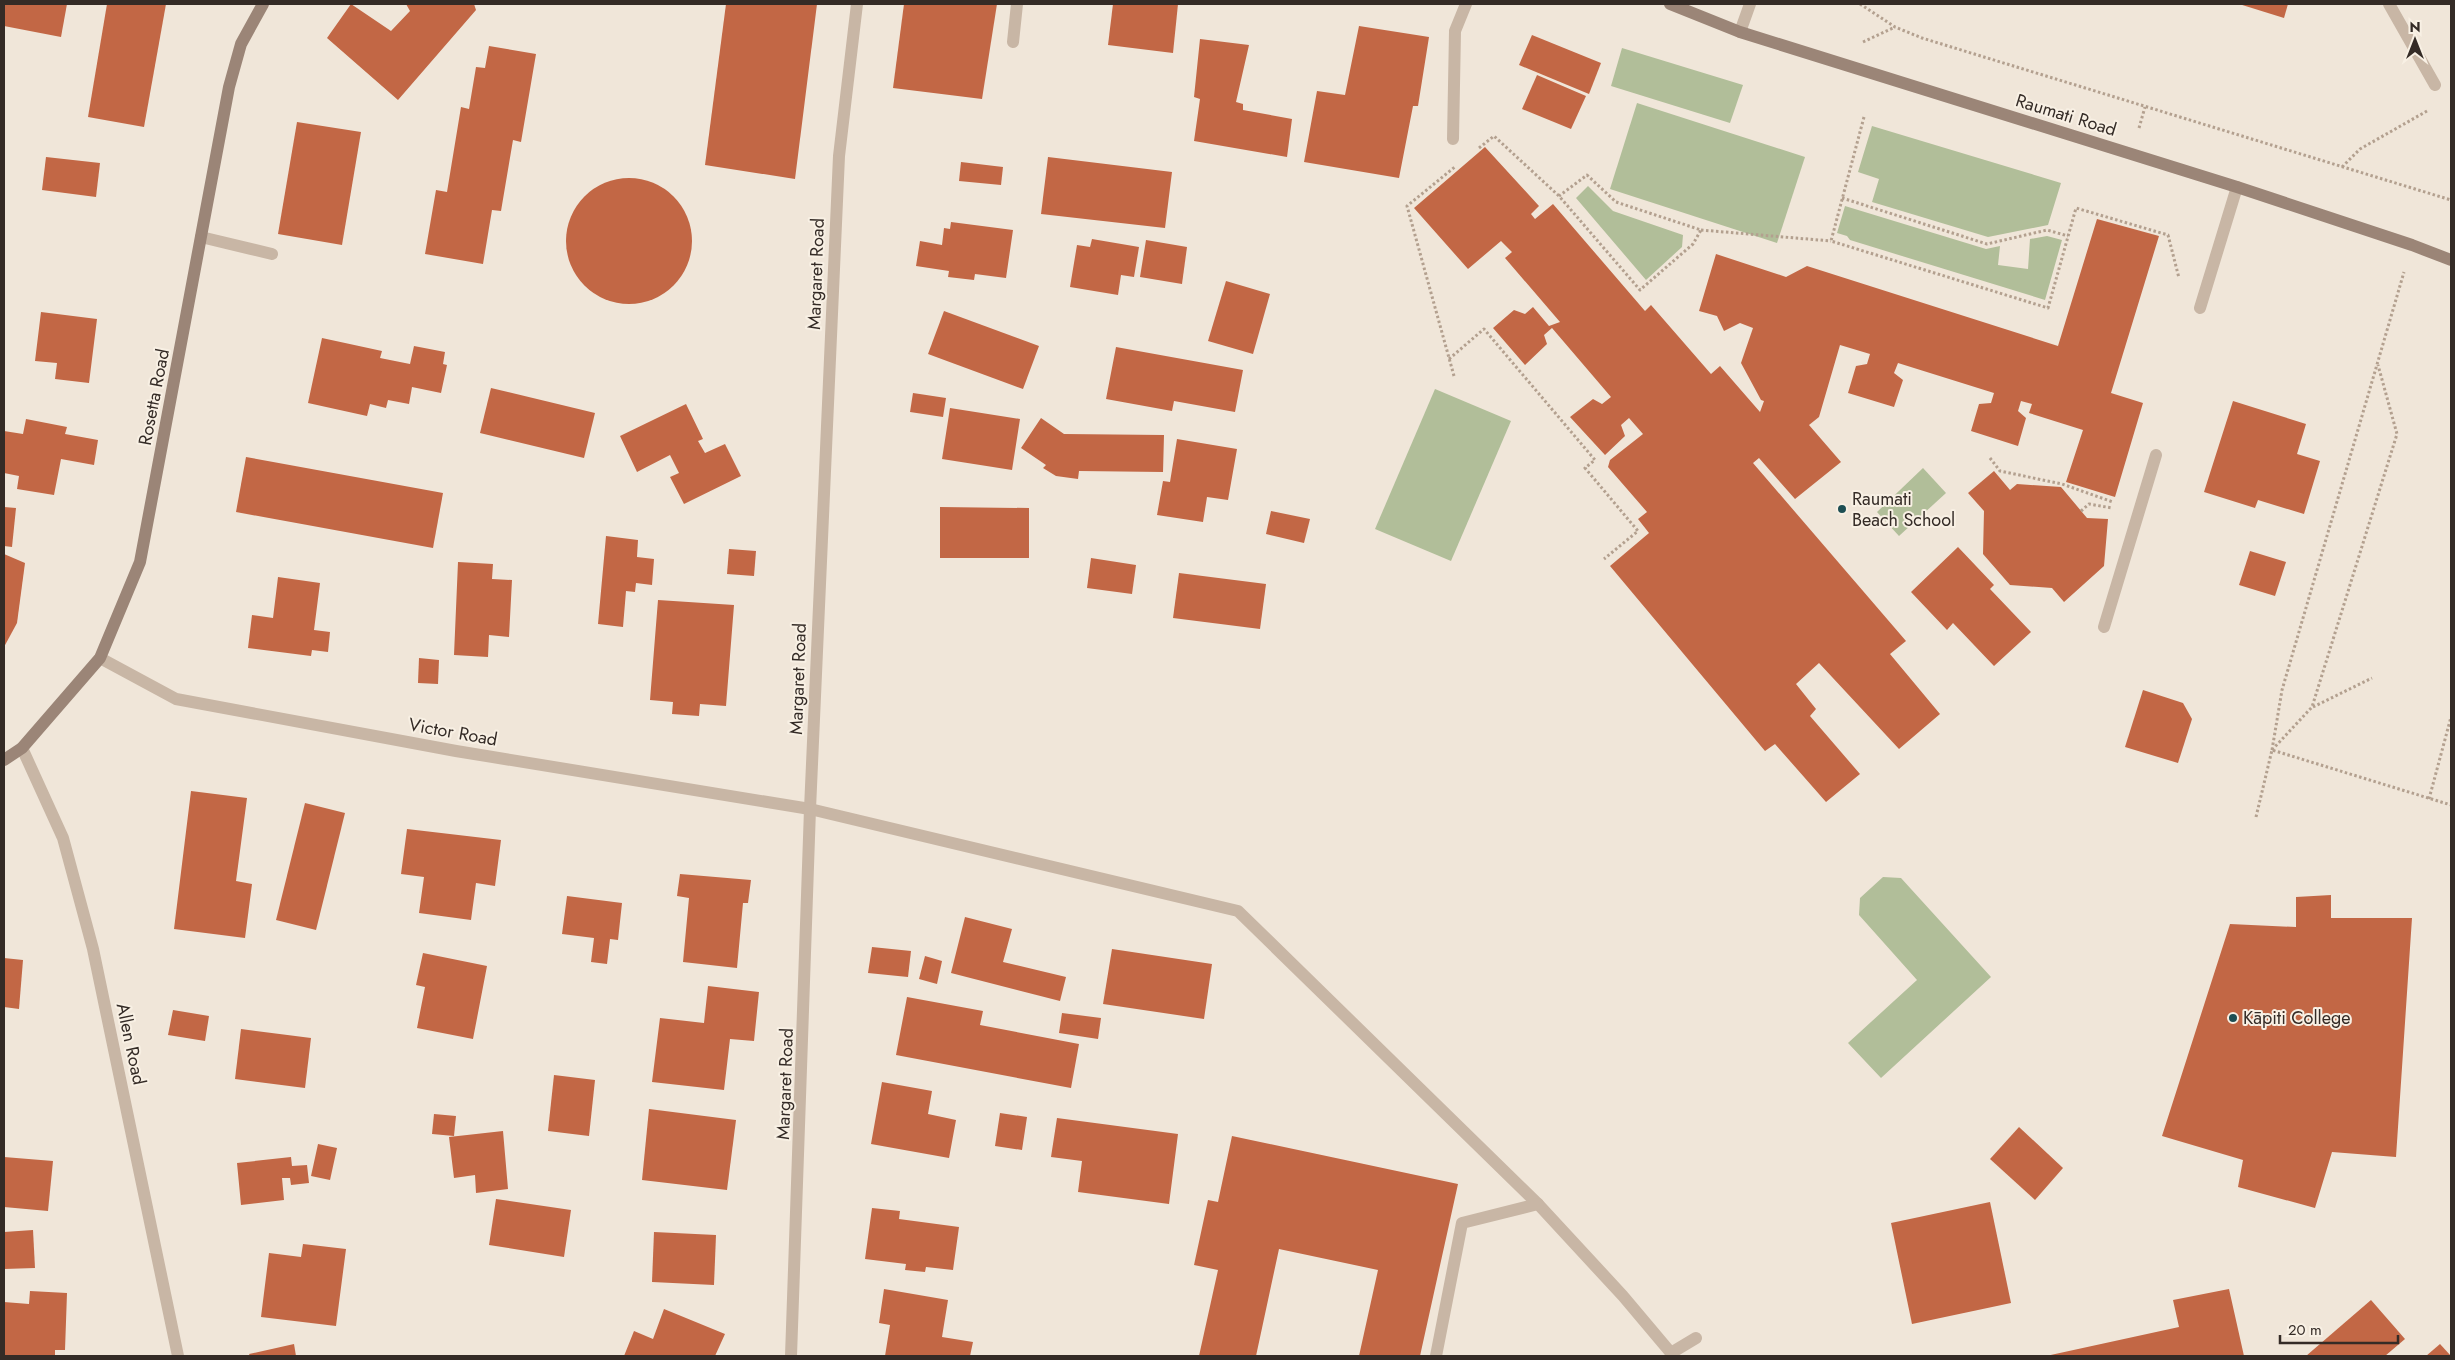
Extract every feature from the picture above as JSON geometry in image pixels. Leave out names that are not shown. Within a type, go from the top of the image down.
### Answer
[{"type":"main road","name":"Rosetta Road","points":[[4,760],[22,748],[100,658],[140,562],[234,70],[241,44],[263,4]]},
{"type":"main road","name":"Raumati Road","points":[[1670,4],[1740,32],[2237,187],[2412,245],[2451,260]]},
{"type":"street","name":"Margaret Road","points":[[791,1356],[810,809],[838,156],[857,4]]},
{"type":"street","points":[[1013,42],[1018,4]]},
{"type":"street","points":[[1453,139],[1455,31],[1466,4]]},
{"type":"street","points":[[1740,32],[1750,4]]},
{"type":"street","points":[[2389,4],[2436,86]]},
{"type":"street","points":[[2200,308],[2237,187]]},
{"type":"street","points":[[201,238],[272,254]]},
{"type":"street","points":[[2104,627],[2156,455]]},
{"type":"street","name":"Victor Road","points":[[100,658],[176,699],[446,749],[810,809],[1238,911],[1538,1204],[1623,1296],[1672,1355]]},
{"type":"street","name":"Allen Road","points":[[22,748],[63,838],[93,949],[178,1356]]},
{"type":"street","points":[[1436,1356],[1462,1223],[1538,1204]]},
{"type":"street","points":[[1672,1355],[1696,1338]]},
{"type":"path","points":[[1860,4],[1895,27],[1922,38],[2451,200]]},
{"type":"path","points":[[2342,167],[2360,149],[2435,106]]},
{"type":"path","points":[[2138,130],[2146,107]]},
{"type":"path","points":[[1831,241],[1864,117]]},
{"type":"path","points":[[1472,153],[1494,136],[1559,196],[1640,290],[1693,244],[1701,230]]},
{"type":"path","points":[[1454,376],[1407,206],[1458,165]]},
{"type":"path","points":[[1559,196],[1587,175],[1616,202],[1701,230],[1831,241],[2048,308],[2076,208],[2168,235],[2185,300],[2200,308]]},
{"type":"path","points":[[1842,198],[1987,244],[2047,230],[2068,236]]},
{"type":"path","points":[[2256,817],[2272,750],[2282,690],[2412,245]]},
{"type":"path","points":[[1449,359],[1484,330],[1595,460],[1585,468],[1638,531],[1604,559]]},
{"type":"path","points":[[2312,707],[2397,434],[2378,363]]},
{"type":"path","points":[[1990,458],[2000,471],[2062,484],[2114,502],[2112,508],[2089,504],[2081,511]]},
{"type":"path","points":[[2272,750],[2312,707],[2372,678]]},
{"type":"path","points":[[2429,798],[2451,717]]},
{"type":"path","points":[[2272,750],[2451,805]]},
{"type":"green space","points":[[1622,48],[1743,85],[1730,123],[1611,86]]},
{"type":"green space","points":[[1637,103],[1805,157],[1777,243],[1610,189]]},
{"type":"green space","points":[[1872,126],[2061,183],[2048,225],[1988,237],[1872,202],[1879,179],[1858,172]]},
{"type":"green space","points":[[1588,186],[1613,211],[1683,235],[1682,247],[1646,280],[1576,198]]},
{"type":"green space","points":[[1845,206],[1986,249],[2000,246],[1998,265],[2028,269],[2030,239],[2047,236],[2062,240],[2045,300],[1850,240],[1847,236],[1837,233]]},
{"type":"green space","points":[[1435,389],[1511,421],[1451,561],[1375,529]]},
{"type":"green space","points":[[1923,468],[1946,493],[1899,536],[1877,512]]},
{"type":"green space","points":[[1883,877],[1901,878],[1991,977],[1881,1078],[1848,1043],[1917,980],[1859,915],[1860,898]]},
{"type":"building","points":[[4,4],[67,4],[61,37],[4,26]]},
{"type":"building","points":[[107,4],[166,4],[144,127],[88,117]]},
{"type":"building","points":[[351,4],[391,31],[410,11],[406,4],[474,4],[476,10],[398,100],[327,38]]},
{"type":"building","points":[[726,4],[817,4],[795,179],[705,165]]},
{"type":"building","points":[[904,4],[997,4],[982,99],[893,88]]},
{"type":"building","points":[[1113,4],[1178,4],[1173,53],[1108,45]]},
{"type":"building","points":[[2239,4],[2288,4],[2284,18]]},
{"type":"building","points":[[1359,26],[1429,37],[1418,106],[1413,106],[1399,178],[1304,162],[1317,91],[1345,95]]},
{"type":"building","points":[[1532,35],[1601,63],[1589,94],[1519,65]]},
{"type":"building","points":[[1200,39],[1249,45],[1236,102],[1243,104],[1243,110],[1292,119],[1287,157],[1194,141],[1200,99],[1194,97]]},
{"type":"building","points":[[489,46],[536,54],[521,142],[513,140],[501,211],[492,210],[483,264],[425,254],[436,190],[447,192],[461,107],[469,109],[476,67],[485,68]]},
{"type":"building","points":[[1537,75],[1586,96],[1571,129],[1522,109]]},
{"type":"building","points":[[297,122],[361,132],[342,245],[278,234]]},
{"type":"building","points":[[1485,147],[1539,206],[1531,214],[1535,219],[1553,204],[1645,311],[1651,305],[1711,374],[1720,366],[1760,412],[1764,401],[1761,400],[1741,363],[1753,328],[1740,323],[1724,331],[1717,316],[1699,311],[1716,254],[1786,277],[1807,266],[2058,346],[2097,219],[2159,236],[2111,393],[2143,403],[2115,497],[2066,482],[2083,430],[2029,413],[2032,404],[2021,401],[2018,411],[2026,418],[2018,446],[1971,431],[1979,404],[1991,403],[1994,393],[1898,363],[1894,373],[1903,380],[1894,407],[1848,393],[1856,366],[1867,364],[1870,354],[1840,345],[1819,417],[1809,425],[1841,462],[1795,499],[1759,458],[1753,463],[1906,641],[1890,654],[1940,714],[1899,749],[1819,663],[1796,684],[1816,709],[1810,716],[1860,774],[1826,802],[1775,744],[1765,751],[1610,566],[1649,533],[1638,519],[1647,512],[1608,467],[1610,460],[1643,434],[1629,418],[1621,425],[1625,436],[1605,455],[1570,417],[1593,399],[1602,404],[1611,397],[1552,328],[1544,335],[1547,344],[1525,365],[1493,328],[1514,310],[1525,314],[1533,307],[1549,326],[1560,322],[1505,258],[1512,252],[1501,241],[1468,269],[1414,208]]},
{"type":"building","points":[[46,157],[100,163],[96,197],[42,190]]},
{"type":"building","points":[[1048,157],[1172,172],[1165,228],[1041,214]]},
{"type":"building","points":[[961,162],[1003,167],[1001,185],[959,181]]},
{"type":"building","points":[[629,178],[653,183],[664,188],[674,196],[682,206],[687,217],[692,241],[687,265],[682,276],[674,286],[664,294],[653,299],[629,304],[605,299],[594,294],[584,286],[576,276],[571,265],[566,241],[571,217],[576,206],[584,196],[594,188],[605,183]]},
{"type":"building","points":[[951,222],[1013,230],[1006,278],[975,274],[974,280],[948,277],[949,271],[916,266],[920,241],[942,245],[944,228],[950,229]]},
{"type":"building","points":[[1092,239],[1139,247],[1134,277],[1121,275],[1118,295],[1070,287],[1077,245],[1090,247]]},
{"type":"building","points":[[1146,240],[1187,247],[1182,284],[1140,277]]},
{"type":"building","points":[[1226,281],[1270,294],[1253,354],[1208,341]]},
{"type":"building","points":[[944,311],[1039,346],[1023,389],[928,354]]},
{"type":"building","points":[[41,312],[97,319],[89,383],[55,379],[57,363],[35,361]]},
{"type":"building","points":[[322,338],[382,351],[380,358],[410,364],[414,346],[445,352],[443,364],[447,365],[441,393],[412,387],[409,404],[388,400],[386,408],[370,404],[367,416],[308,403]]},
{"type":"building","points":[[1116,347],[1243,370],[1235,412],[1174,401],[1172,411],[1106,399]]},
{"type":"building","points":[[491,388],[595,413],[584,458],[480,433]]},
{"type":"building","points":[[913,393],[946,398],[943,417],[910,412]]},
{"type":"building","points":[[2233,401],[2306,424],[2297,454],[2320,461],[2304,514],[2258,500],[2255,508],[2204,492]]},
{"type":"building","points":[[686,404],[703,439],[698,441],[705,453],[725,444],[741,476],[684,504],[670,477],[679,473],[670,455],[637,472],[620,436]]},
{"type":"building","points":[[950,408],[1020,419],[1012,470],[942,459]]},
{"type":"building","points":[[1041,418],[1064,434],[1164,435],[1163,472],[1079,471],[1078,479],[1056,476],[1043,468],[1046,465],[1021,448]]},
{"type":"building","points":[[26,419],[67,427],[65,434],[98,440],[94,465],[61,459],[54,495],[17,489],[19,476],[4,473],[4,431],[23,434]]},
{"type":"building","points":[[1177,439],[1237,449],[1228,500],[1207,497],[1203,522],[1157,515],[1163,481],[1170,482]]},
{"type":"building","points":[[246,457],[443,493],[433,548],[236,512]]},
{"type":"building","points":[[1994,471],[2010,490],[2017,484],[2061,487],[2087,518],[2108,519],[2104,566],[2064,602],[2052,588],[2010,585],[1983,554],[1984,511],[1968,493]]},
{"type":"building","points":[[4,507],[16,508],[12,547],[4,546]]},
{"type":"building","points":[[940,507],[1029,508],[1029,558],[940,558]]},
{"type":"building","points":[[1271,511],[1310,519],[1304,543],[1266,534]]},
{"type":"building","points":[[606,536],[638,540],[637,557],[654,559],[652,585],[636,583],[635,592],[626,591],[623,627],[598,624]]},
{"type":"building","points":[[1958,547],[1994,585],[1990,589],[2031,632],[1994,666],[1953,623],[1947,630],[1911,592]]},
{"type":"building","points":[[729,549],[756,551],[754,576],[727,574]]},
{"type":"building","points":[[2250,551],[2286,562],[2275,596],[2239,585]]},
{"type":"building","points":[[4,554],[25,563],[17,623],[4,647]]},
{"type":"building","points":[[1091,558],[1136,565],[1132,594],[1087,588]]},
{"type":"building","points":[[458,562],[493,564],[492,579],[512,580],[509,637],[489,635],[488,657],[454,655]]},
{"type":"building","points":[[1179,573],[1266,584],[1260,629],[1173,618]]},
{"type":"building","points":[[278,577],[320,583],[314,630],[330,632],[328,652],[312,650],[311,656],[248,648],[252,615],[273,618]]},
{"type":"building","points":[[658,600],[734,605],[726,706],[700,704],[699,716],[672,714],[673,702],[650,700]]},
{"type":"building","points":[[419,658],[439,660],[438,684],[418,683]]},
{"type":"building","points":[[2143,690],[2183,703],[2192,719],[2178,763],[2125,747]]},
{"type":"building","points":[[191,791],[247,798],[236,881],[252,884],[245,938],[174,929]]},
{"type":"building","points":[[305,803],[345,813],[316,930],[276,920]]},
{"type":"building","points":[[407,829],[501,840],[495,886],[476,883],[471,920],[419,913],[424,877],[401,874]]},
{"type":"building","points":[[680,874],[751,880],[748,903],[743,903],[737,968],[683,962],[689,898],[677,896]]},
{"type":"building","points":[[2331,895],[2331,918],[2412,918],[2396,1157],[2332,1152],[2315,1208],[2238,1187],[2243,1160],[2162,1136],[2230,924],[2296,927],[2296,897]]},
{"type":"building","points":[[567,896],[622,903],[618,940],[610,939],[607,964],[591,962],[594,938],[562,934]]},
{"type":"building","points":[[965,917],[1012,929],[1003,962],[1066,977],[1060,1001],[951,973]]},
{"type":"building","points":[[872,947],[911,951],[908,977],[868,973]]},
{"type":"building","points":[[1112,949],[1212,964],[1204,1019],[1103,1004]]},
{"type":"building","points":[[423,953],[487,966],[473,1039],[417,1028],[425,987],[416,985]]},
{"type":"building","points":[[925,956],[942,961],[937,984],[919,979]]},
{"type":"building","points":[[4,958],[23,960],[19,1009],[4,1007]]},
{"type":"building","points":[[708,986],[759,992],[754,1041],[730,1039],[724,1090],[652,1082],[660,1018],[704,1023]]},
{"type":"building","points":[[907,997],[983,1011],[980,1025],[1079,1044],[1071,1088],[896,1055]]},
{"type":"building","points":[[173,1010],[209,1016],[205,1041],[168,1035]]},
{"type":"building","points":[[1062,1013],[1101,1018],[1098,1039],[1059,1033]]},
{"type":"building","points":[[241,1029],[311,1038],[305,1088],[235,1079]]},
{"type":"building","points":[[554,1075],[595,1080],[589,1136],[548,1131]]},
{"type":"building","points":[[882,1082],[932,1091],[928,1114],[956,1120],[949,1158],[871,1144]]},
{"type":"building","points":[[649,1109],[736,1120],[727,1190],[642,1180]]},
{"type":"building","points":[[1000,1113],[1027,1117],[1022,1150],[995,1146]]},
{"type":"building","points":[[434,1114],[456,1116],[454,1136],[432,1134]]},
{"type":"building","points":[[1057,1118],[1178,1134],[1169,1204],[1078,1192],[1082,1161],[1051,1157]]},
{"type":"building","points":[[2019,1127],[2063,1168],[2035,1200],[1990,1159]]},
{"type":"building","points":[[503,1131],[508,1189],[476,1193],[475,1175],[454,1178],[449,1137]]},
{"type":"building","points":[[1232,1136],[1458,1184],[1420,1356],[1359,1356],[1378,1270],[1279,1249],[1256,1356],[1199,1356],[1218,1270],[1194,1265],[1208,1200],[1218,1202]]},
{"type":"building","points":[[318,1144],[337,1148],[330,1180],[311,1176]]},
{"type":"building","points":[[4,1157],[53,1161],[48,1211],[4,1207]]},
{"type":"building","points":[[291,1157],[292,1166],[307,1165],[309,1183],[291,1185],[290,1178],[282,1178],[284,1200],[241,1205],[237,1163]]},
{"type":"building","points":[[496,1199],[571,1210],[564,1257],[489,1245]]},
{"type":"building","points":[[1990,1202],[2011,1303],[1912,1324],[1891,1223]]},
{"type":"building","points":[[872,1208],[900,1211],[899,1219],[959,1227],[953,1270],[926,1267],[925,1272],[905,1270],[906,1264],[865,1259]]},
{"type":"building","points":[[33,1230],[35,1268],[4,1269],[4,1232]]},
{"type":"building","points":[[654,1232],[716,1235],[714,1285],[652,1282]]},
{"type":"building","points":[[303,1244],[346,1249],[336,1326],[261,1317],[269,1253],[301,1257]]},
{"type":"building","points":[[884,1289],[948,1300],[942,1337],[973,1342],[970,1356],[885,1356],[890,1325],[879,1323]]},
{"type":"building","points":[[2229,1289],[2244,1356],[2046,1356],[2179,1327],[2173,1300]]},
{"type":"building","points":[[30,1291],[67,1293],[65,1350],[55,1350],[55,1356],[4,1356],[4,1302],[29,1304]]},
{"type":"building","points":[[2371,1300],[2405,1339],[2385,1356],[2306,1356]]},
{"type":"building","points":[[664,1309],[725,1334],[715,1356],[624,1356],[634,1331],[653,1339]]},
{"type":"building","points":[[294,1344],[296,1356],[250,1356],[249,1354]]},
{"type":"building","points":[[2440,1344],[2451,1356],[2426,1356]]},
{"type":"place","name":"Raumati Beach School","points":[[1842,509]]},
{"type":"place","name":"Kāpiti College","points":[[2233,1018]]}]
